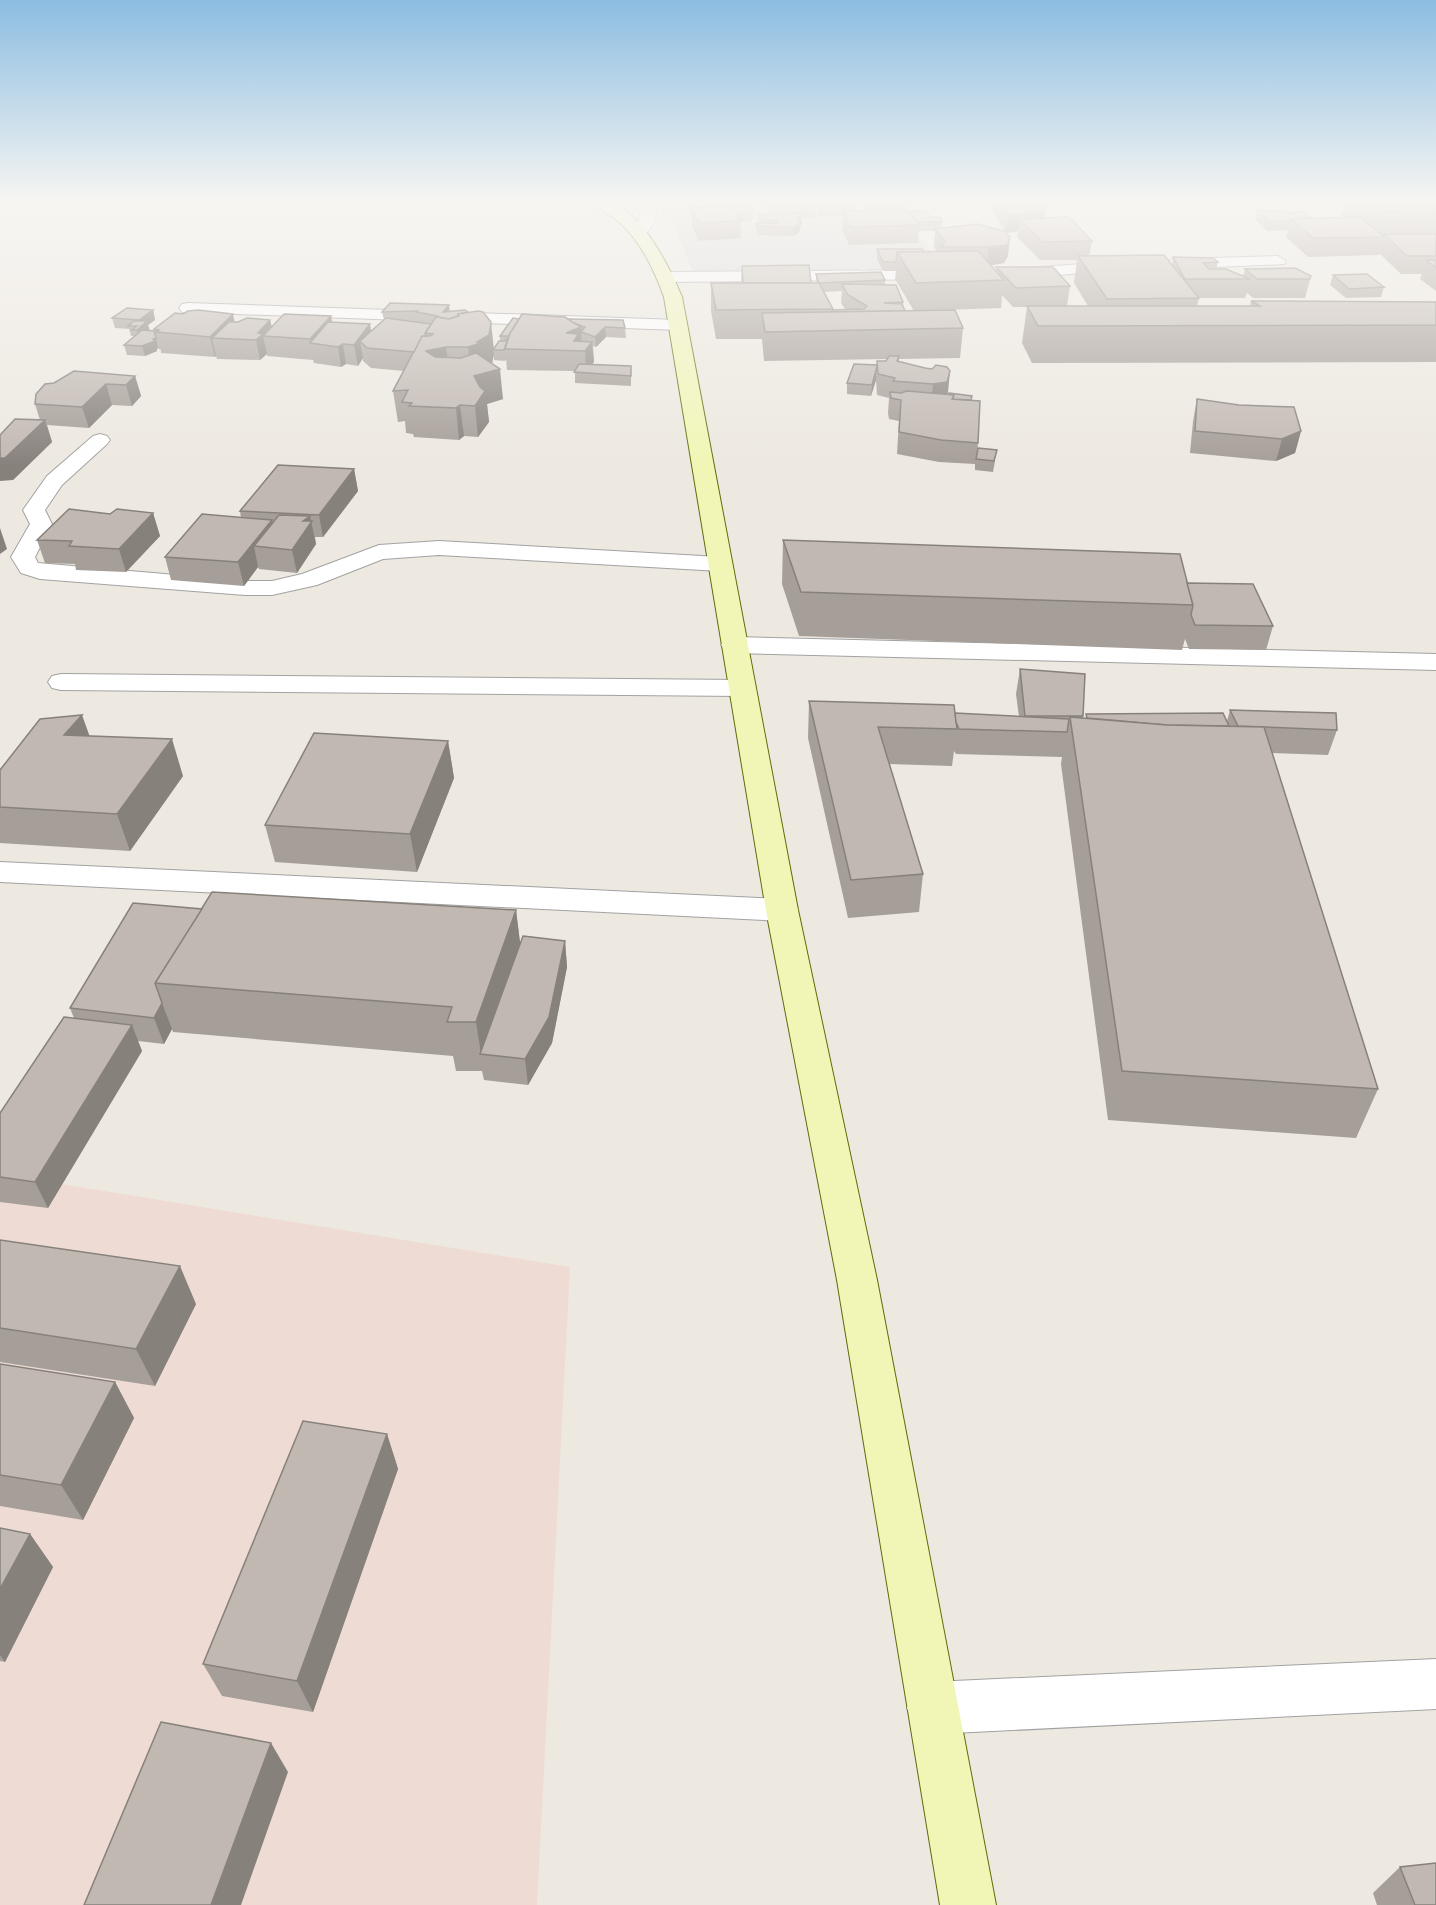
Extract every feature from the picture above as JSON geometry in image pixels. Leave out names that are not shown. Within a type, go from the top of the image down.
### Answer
[{"type":"main road","points":[[670,289],[782,910],[857,1280],[968,1905]]},
{"type":"street","points":[[188,308],[678,325]]},
{"type":"street","points":[[100,440],[55,480],[40,497],[34,510],[41,524],[22,557],[29,568],[40,572],[245,588],[273,588],[309,580],[379,552],[440,548],[720,564]]},
{"type":"street","points":[[734,645],[1436,662]]},
{"type":"street","points":[[61,682],[742,688]]},
{"type":"street","points":[[0,872],[782,910]]},
{"type":"street","points":[[933,1708],[1436,1684]]},
{"type":"shaded area","points":[[0,1174],[570,1267],[537,1905],[0,1905]]},
{"type":"building","points":[[712,289],[822,289],[833,309],[716,310]]},
{"type":"building","points":[[845,289],[898,289],[903,302],[884,303],[902,304],[905,311],[833,312],[833,310],[864,309],[867,306],[848,295]]},
{"type":"building","points":[[1100,289],[1192,289],[1199,298],[1107,299]]},
{"type":"building","points":[[1251,301],[1436,302],[1436,325],[1038,326],[1027,306],[1260,306]]},
{"type":"building","points":[[390,303],[449,305],[443,312],[465,310],[468,312],[449,319],[418,311],[382,312]]},
{"type":"building","points":[[127,308],[153,310],[139,320],[112,318]]},
{"type":"building","points":[[198,310],[233,314],[210,337],[156,332],[159,330],[154,329],[175,313],[183,314]]},
{"type":"building","points":[[955,310],[963,328],[765,332],[762,313]]},
{"type":"building","points":[[483,312],[491,322],[489,335],[477,342],[481,343],[468,347],[446,347],[426,351],[435,357],[461,358],[476,353],[500,369],[474,376],[485,391],[475,406],[460,405],[456,408],[409,406],[412,403],[402,402],[408,390],[393,391],[422,336],[433,334],[425,333],[436,317],[449,319],[459,316],[458,314]]},
{"type":"building","points":[[284,314],[331,316],[310,339],[263,336]]},
{"type":"building","points":[[522,314],[565,317],[581,327],[566,333],[578,334],[574,341],[592,342],[585,351],[505,349],[510,333]]},
{"type":"building","points":[[247,318],[270,320],[258,333],[263,334],[256,340],[212,338],[229,322],[238,322]]},
{"type":"building","points":[[386,318],[431,324],[425,333],[426,336],[422,336],[414,352],[367,348],[360,341]]},
{"type":"building","points":[[513,318],[519,319],[509,336],[500,336]]},
{"type":"building","points":[[568,319],[623,320],[625,328],[605,327],[595,337],[581,332],[585,327]]},
{"type":"building","points":[[134,321],[147,321],[137,330],[132,330],[137,326],[128,326]]},
{"type":"building","points":[[328,322],[370,324],[354,345],[343,344],[338,347],[310,343]]},
{"type":"building","points":[[142,330],[154,331],[155,341],[142,346],[124,345]]},
{"type":"building","points":[[508,338],[504,350],[493,350],[499,341],[505,341]]},
{"type":"building","points":[[889,356],[899,356],[897,361],[925,368],[932,369],[936,365],[947,367],[950,371],[947,382],[933,384],[893,381],[895,378],[878,374],[877,361],[886,361]]},
{"type":"building","points":[[579,364],[631,366],[631,376],[574,372]]},
{"type":"building","points":[[854,364],[877,365],[872,385],[847,383]]},
{"type":"building","points":[[74,371],[135,376],[126,385],[106,384],[82,407],[35,404],[36,394],[45,384],[54,383]]},
{"type":"building","points":[[890,392],[954,395],[952,399],[980,401],[978,443],[941,440],[899,432],[901,400],[891,398]]},
{"type":"building","points":[[949,393],[972,396],[971,400],[953,399],[954,395]]},
{"type":"building","points":[[1197,399],[1239,405],[1294,407],[1301,431],[1282,439],[1195,431]]},
{"type":"building","points":[[15,419],[45,420],[5,458],[0,458],[0,435]]},
{"type":"building","points":[[978,448],[997,450],[994,461],[976,459]]},
{"type":"building","points":[[278,465],[354,469],[319,515],[240,511]]},
{"type":"building","points":[[69,509],[110,514],[117,509],[153,513],[119,549],[69,546],[72,541],[37,540]]},
{"type":"building","points":[[202,514],[272,520],[238,562],[165,557]]},
{"type":"building","points":[[279,515],[310,516],[303,521],[312,521],[292,550],[254,546]]},
{"type":"building","points":[[783,540],[1180,554],[1193,605],[801,592]]},
{"type":"building","points":[[1187,583],[1253,584],[1273,626],[1195,625],[1191,615],[1193,605]]},
{"type":"building","points":[[1020,669],[1085,674],[1083,716],[1025,716]]},
{"type":"building","points":[[809,701],[954,705],[957,729],[878,727],[923,874],[851,880]]},
{"type":"building","points":[[1230,710],[1336,713],[1337,730],[1238,726]]},
{"type":"building","points":[[955,713],[1069,719],[1067,732],[959,729]]},
{"type":"building","points":[[1223,713],[1229,726],[1167,725],[1087,718],[1086,714]]},
{"type":"building","points":[[82,715],[64,735],[172,739],[117,814],[0,807],[0,770],[40,719]]},
{"type":"building","points":[[1070,717],[1167,725],[1264,727],[1378,1089],[1122,1071]]},
{"type":"building","points":[[314,733],[448,741],[410,834],[265,825]]},
{"type":"building","points":[[212,892],[516,910],[476,1022],[447,1022],[452,1007],[155,983]]},
{"type":"building","points":[[133,903],[202,909],[155,983],[162,1003],[154,1018],[70,1008]]},
{"type":"building","points":[[523,936],[565,941],[549,1017],[525,1059],[480,1054]]},
{"type":"building","points":[[64,1017],[132,1025],[35,1182],[0,1177],[0,1113]]},
{"type":"building","points":[[0,1240],[180,1266],[136,1349],[0,1328]]},
{"type":"building","points":[[0,1364],[115,1382],[61,1485],[0,1475]]},
{"type":"building","points":[[303,1421],[387,1434],[297,1681],[203,1664]]},
{"type":"building","points":[[0,1528],[30,1534],[0,1589]]},
{"type":"building","points":[[161,1722],[271,1743],[211,1905],[84,1905]]},
{"type":"building","points":[[1436,1863],[1436,1905],[1415,1905],[1400,1867]]}]
